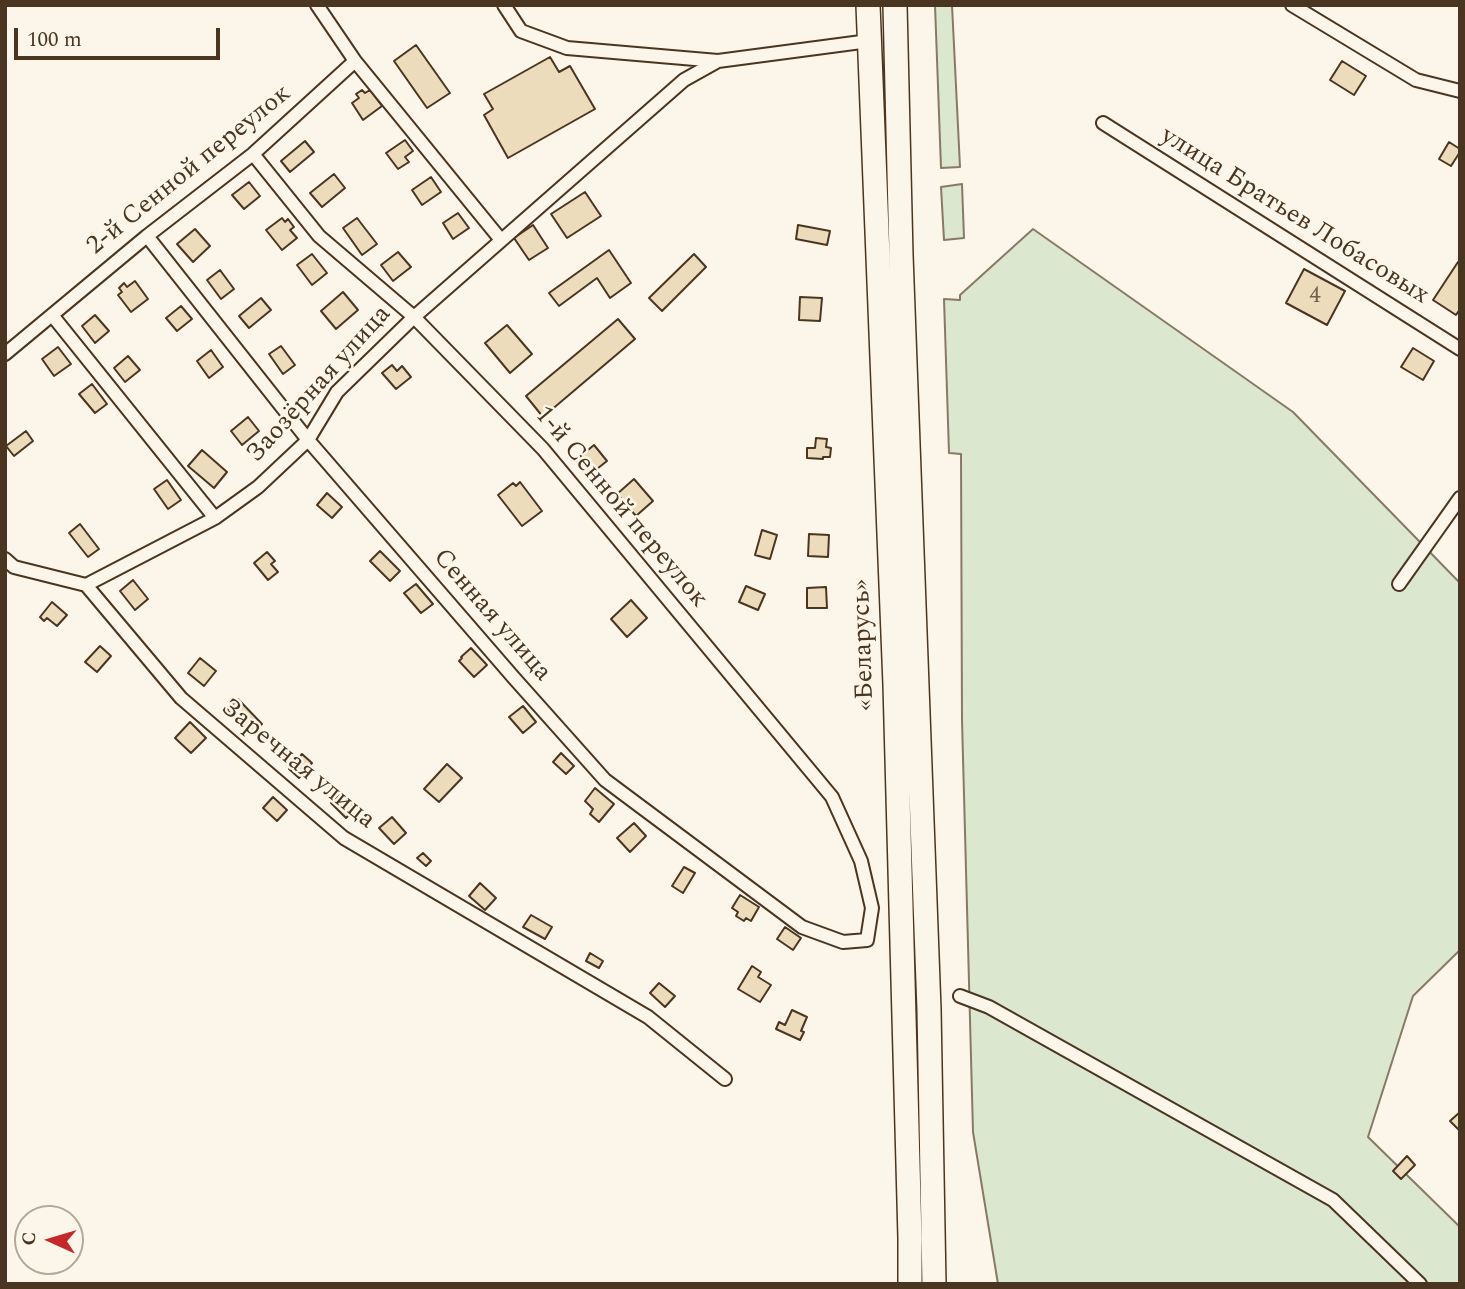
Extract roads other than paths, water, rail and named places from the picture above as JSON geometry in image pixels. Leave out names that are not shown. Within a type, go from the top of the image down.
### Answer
[{"type":"highway","name":"«Беларусь»","points":[[868,5],[896,699],[910,1284]]},
{"type":"highway","name":"«Беларусь»","points":[[895,5],[901,255],[929,1009],[934,1284]]},
{"type":"street","points":[[317,5],[355,61],[501,240]]},
{"type":"street","name":"Заозёрная улица","points":[[504,5],[521,31],[567,48],[718,61],[869,41]]},
{"type":"street","points":[[1292,5],[1416,80],[1460,91]]},
{"type":"street","name":"2-й Сенной переулок","points":[[5,354],[147,236],[253,154],[355,61]]},
{"type":"street","name":"Заозёрная улица","points":[[86,585],[215,518],[258,486],[308,440],[337,392],[414,317],[684,80],[718,61]]},
{"type":"street","name":"улица Братьев Лобасовых","points":[[1103,123],[1460,349]]},
{"type":"street","name":"1-й Сенной переулок","points":[[253,154],[318,236],[414,317],[543,449],[832,797],[860,861],[872,908],[867,940]]},
{"type":"street","name":"Сенная улица","points":[[147,236],[308,440],[605,780],[802,927],[843,942],[867,940]]},
{"type":"street","points":[[52,315],[215,518]]},
{"type":"street","points":[[1399,584],[1460,498]]},
{"type":"street","points":[[5,559],[14,568],[86,585]]},
{"type":"street","name":"Заречная улица","points":[[86,585],[181,698],[344,838],[648,1017],[725,1079]]},
{"type":"street","points":[[960,996],[989,1007],[1333,1200],[1420,1284]]}]
